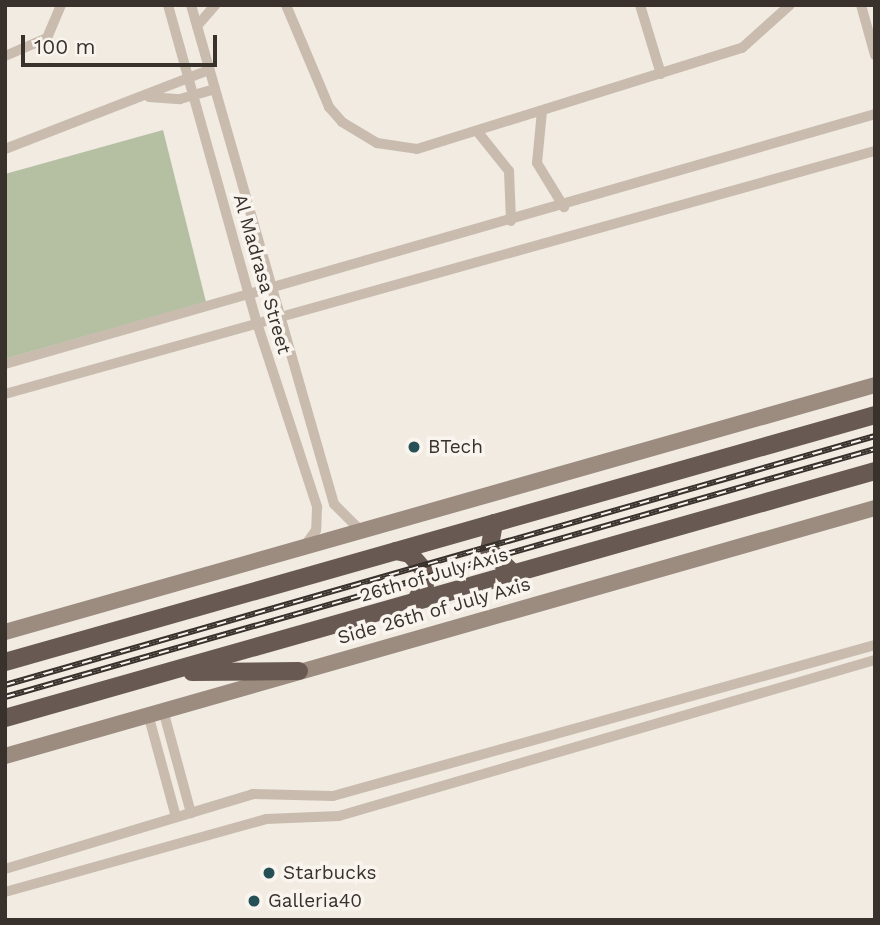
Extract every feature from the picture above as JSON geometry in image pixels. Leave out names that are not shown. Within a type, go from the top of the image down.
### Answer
[{"type":"highway","name":"26th of July Axis","points":[[5,662],[875,415]]},
{"type":"highway","name":"26th of July Axis","points":[[5,718],[875,471]]},
{"type":"highway","points":[[494,523],[492,557],[514,574]]},
{"type":"highway","points":[[396,551],[410,554],[424,570],[425,584],[415,602]]},
{"type":"highway","points":[[168,673],[299,671]]},
{"type":"main road","points":[[5,632],[875,385]]},
{"type":"main road","name":"Side 26th of July Axis","points":[[5,757],[299,671],[874,510]]},
{"type":"street","points":[[5,56],[47,38],[61,5]]},
{"type":"street","name":"Al Madrasa Street","points":[[168,5],[257,323],[317,507],[316,530],[303,548]]},
{"type":"street","name":"Al Madrasa Street","points":[[191,5],[334,504],[362,532]]},
{"type":"street","points":[[197,26],[215,5]]},
{"type":"street","points":[[286,5],[329,107],[358,134],[417,149],[742,48],[790,5]]},
{"type":"street","points":[[640,5],[661,74]]},
{"type":"street","points":[[860,5],[875,55]]},
{"type":"street","points":[[5,149],[149,97],[209,70]]},
{"type":"street","points":[[149,97],[193,96],[215,89]]},
{"type":"street","points":[[542,111],[537,163],[564,207]]},
{"type":"street","points":[[5,364],[564,207],[875,114]]},
{"type":"street","points":[[477,131],[509,171],[511,221]]},
{"type":"street","points":[[5,394],[875,151]]},
{"type":"street","points":[[5,869],[264,792],[333,796],[875,645]]},
{"type":"street","points":[[5,892],[265,819],[328,819],[875,660]]},
{"type":"street","points":[[155,712],[191,813]]},
{"type":"street","points":[[155,712],[176,817]]},
{"type":"street","points":[[414,772],[419,791]]},
{"type":"street","points":[[68,850],[75,872]]},
{"type":"green space","points":[[163,130],[206,302],[5,359],[5,174]]},
{"type":"railway","points":[[5,685],[875,436]]},
{"type":"railway","points":[[5,697],[875,449]]},
{"type":"place","name":"BTech","points":[[414,447]]},
{"type":"place","name":"Starbucks","points":[[269,873]]},
{"type":"place","name":"Galleria40","points":[[254,901]]}]
